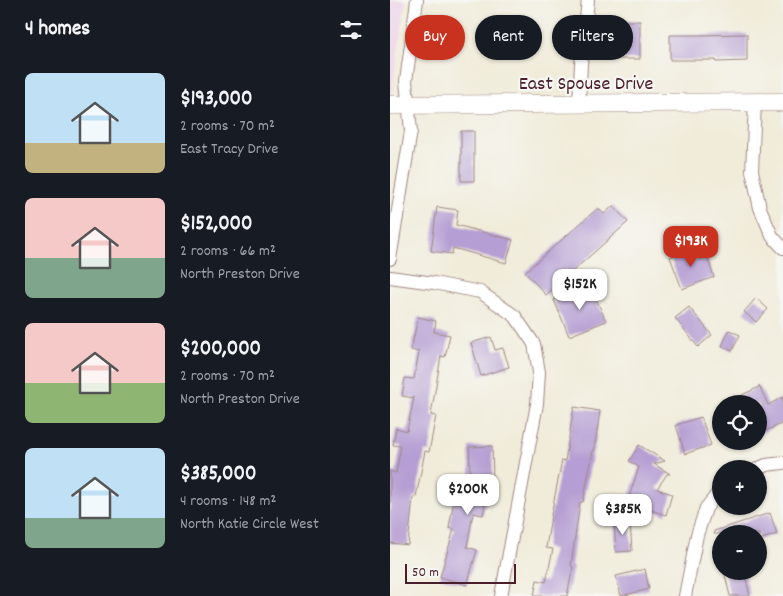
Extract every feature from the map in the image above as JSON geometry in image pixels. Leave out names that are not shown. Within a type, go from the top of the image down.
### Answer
[{"type":"street","points":[[390,260],[411,131],[406,81],[417,0]]},
{"type":"street","points":[[579,103],[588,0]]},
{"type":"street","points":[[755,102],[752,170],[760,208],[772,236],[783,248]]},
{"type":"street","name":"East Spouse Drive","points":[[390,105],[783,102]]},
{"type":"street","points":[[390,278],[434,282],[480,292],[515,316],[534,344],[539,372],[537,404],[500,596]]},
{"type":"street","points":[[767,465],[783,463]]},
{"type":"street","points":[[685,596],[697,535],[706,508],[712,500]]},
{"type":"shaded area","points":[[390,0],[406,0],[392,89],[390,115]]},
{"type":"building","points":[[633,21],[640,21],[640,59],[633,59]]},
{"type":"building","points":[[747,34],[747,61],[670,60],[670,35]]},
{"type":"building","points":[[461,131],[474,131],[474,181],[461,181]]},
{"type":"building","points":[[613,206],[628,222],[546,295],[525,272],[598,208],[604,214]]},
{"type":"building","points":[[437,207],[458,210],[456,225],[513,240],[506,263],[453,248],[452,254],[431,251]]},
{"type":"building","points":[[695,248],[700,260],[707,257],[714,277],[682,289],[670,257]]},
{"type":"building","points":[[590,285],[606,321],[569,336],[554,300]]},
{"type":"building","points":[[756,298],[768,309],[756,322],[744,312]]},
{"type":"building","points":[[689,307],[712,335],[698,347],[675,318]]},
{"type":"building","points":[[418,317],[436,321],[434,332],[450,335],[445,357],[441,356],[431,415],[436,416],[429,452],[425,451],[416,497],[413,497],[408,545],[390,543],[390,471],[396,473],[401,446],[393,445],[396,428],[407,431],[414,398],[402,396],[405,378],[414,379],[419,352],[411,350]]},
{"type":"building","points":[[729,330],[740,335],[732,351],[722,346]]},
{"type":"building","points":[[491,337],[495,350],[503,348],[509,367],[481,376],[471,343]]},
{"type":"building","points":[[759,385],[764,395],[742,395],[759,387]]},
{"type":"building","points":[[783,397],[783,423],[767,430],[767,403],[768,405]]},
{"type":"building","points":[[574,407],[600,411],[583,502],[580,502],[571,566],[573,567],[567,596],[534,596],[537,580],[546,582],[553,549],[546,548],[562,460],[565,461]]},
{"type":"building","points":[[701,417],[711,445],[685,454],[676,425]]},
{"type":"building","points":[[639,445],[665,461],[654,464],[670,474],[667,474],[657,489],[672,494],[666,515],[627,503],[639,467],[629,461]]},
{"type":"building","points":[[492,446],[493,480],[490,480],[483,515],[473,513],[467,547],[477,550],[467,585],[440,577],[454,529],[449,528],[455,493],[471,496],[469,447]]},
{"type":"building","points":[[770,513],[777,534],[767,537],[767,525],[733,525],[767,515]]},
{"type":"building","points":[[630,521],[632,551],[616,552],[614,522]]},
{"type":"building","points":[[645,569],[649,589],[621,596],[616,576]]},
{"type":"building","points":[[726,580],[746,580],[750,596],[730,596]]}]
